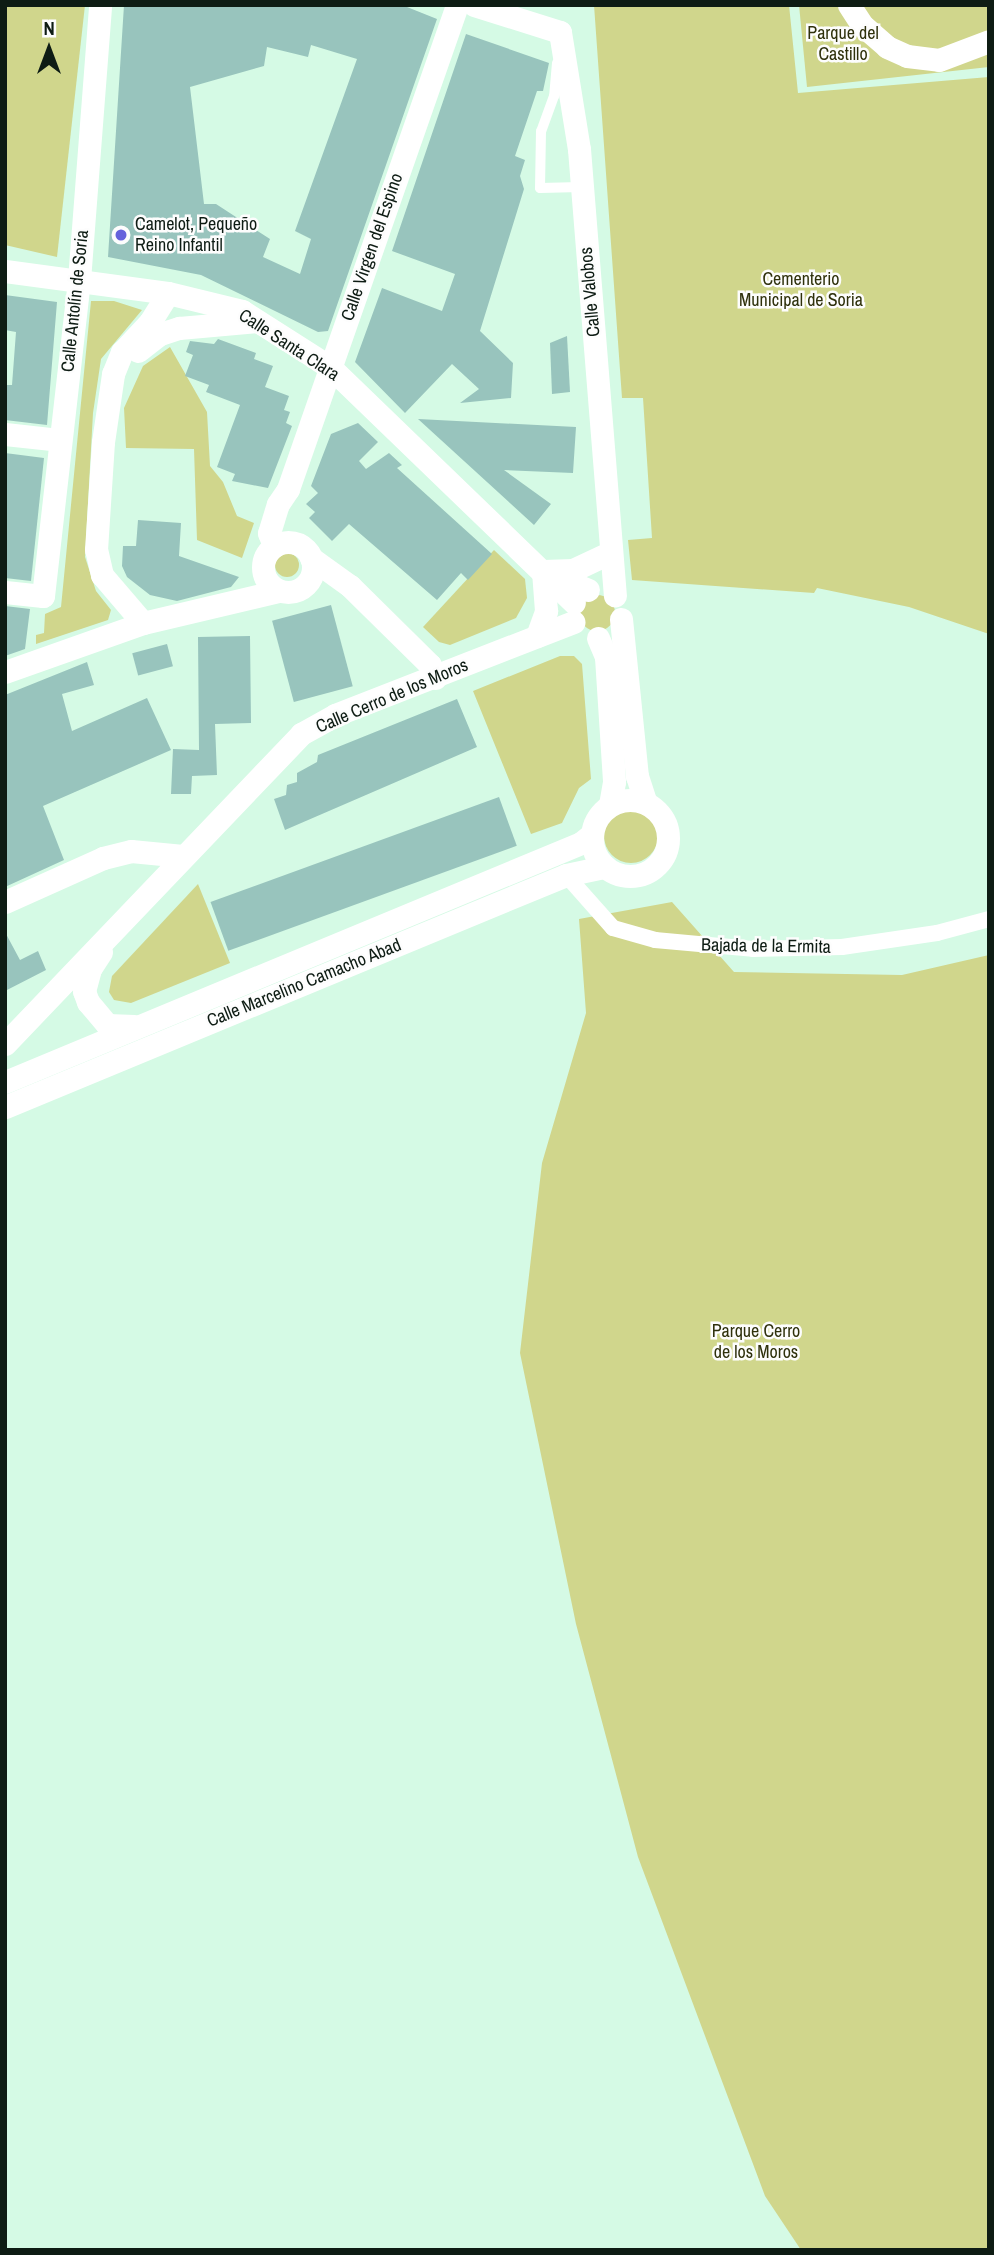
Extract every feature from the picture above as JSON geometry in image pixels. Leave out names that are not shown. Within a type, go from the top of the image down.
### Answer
[{"type":"street","name":"Calle Antolín de Soria","points":[[5,592],[43,596],[79,280],[100,5]]},
{"type":"street","name":"Calle Virgen del Espino","points":[[293,549],[288,489],[457,5]]},
{"type":"street","points":[[474,5],[560,32]]},
{"type":"street","points":[[849,5],[862,25],[887,47],[907,56],[939,60],[989,41]]},
{"type":"street","name":"Calle Valobos","points":[[560,32],[579,149],[611,552],[589,600],[621,619],[637,776],[646,803]]},
{"type":"street","name":"Calle Santa Clara","points":[[5,271],[167,293],[242,311],[330,367],[543,571],[589,600],[583,635],[598,638]]},
{"type":"street","points":[[143,623],[102,575],[96,550],[113,374],[122,352],[150,322],[167,293]]},
{"type":"street","points":[[113,374],[160,334],[179,328],[257,321]]},
{"type":"street","points":[[5,435],[59,440]]},
{"type":"street","points":[[229,603],[262,571],[264,557],[293,549],[350,586],[430,665],[435,678]]},
{"type":"street","points":[[5,673],[143,623],[278,591],[294,592],[307,584],[313,572],[293,549]]},
{"type":"street","points":[[537,636],[546,611],[543,571],[573,570],[611,552]]},
{"type":"street","points":[[262,571],[278,591]]},
{"type":"street","points":[[307,584],[350,586]]},
{"type":"street","name":"Calle Cerro de los Moros","points":[[5,1044],[301,734],[335,715],[537,636],[589,600]]},
{"type":"street","points":[[610,805],[633,799],[646,803],[657,810],[668,833],[663,858],[642,874],[629,876],[605,867],[597,857],[592,834],[595,822],[610,805],[614,782],[606,657],[598,638],[613,632],[621,619]]},
{"type":"street","name":"Calle Marcelino Camacho Abad","points":[[5,1082],[581,844],[592,834]]},
{"type":"street","points":[[5,902],[103,858],[131,851],[183,856]]},
{"type":"street","name":"Calle Marcelino Camacho Abad","points":[[5,1107],[566,875],[605,867]]},
{"type":"street","name":"Bajada de la Ermita","points":[[566,875],[613,928],[655,940],[752,949],[842,947],[937,933],[989,919]]},
{"type":"street","name":"Calle Cerro de los Moros","points":[[118,926],[90,969],[85,991],[88,1002],[107,1025],[120,1028],[153,1023]]},
{"type":"lane","points":[[560,32],[554,96],[541,131],[540,188],[581,187]]},
{"type":"green space","points":[[5,5],[85,5],[57,257],[5,245]]},
{"type":"green space","name":"Cementerio Municipal de Soria","points":[[594,5],[789,5],[798,93],[989,77],[989,634],[909,607],[817,588],[814,593],[632,580],[628,540],[652,538],[643,398],[622,398]]},
{"type":"green space","name":"Parque del Castillo","points":[[799,5],[989,5],[989,67],[807,87]]},
{"type":"green space","points":[[91,301],[114,301],[142,310],[101,359],[93,413],[85,557],[96,591],[111,610],[108,620],[36,644],[36,635],[44,633],[45,614],[61,607]]},
{"type":"green space","points":[[170,347],[207,412],[210,466],[223,482],[237,516],[254,523],[242,558],[197,540],[194,449],[126,448],[124,408],[143,366]]},
{"type":"green space","points":[[494,550],[525,579],[527,598],[516,618],[450,645],[439,642],[423,627]]},
{"type":"green space","points":[[287,553],[295,557],[299,565],[295,573],[287,577],[279,573],[275,565],[279,557]]},
{"type":"green space","points":[[597,595],[610,600],[615,613],[610,626],[597,631],[584,626],[579,613],[584,600]]},
{"type":"green space","points":[[560,656],[574,656],[582,664],[591,779],[579,788],[562,823],[531,834],[473,691]]},
{"type":"green space","points":[[631,809],[650,817],[658,836],[650,855],[631,863],[612,855],[604,836],[612,817]]},
{"type":"green space","points":[[198,884],[230,963],[131,1003],[114,1000],[109,992],[112,976]]},
{"type":"green space","name":"Parque Cerro de los Moros","points":[[672,902],[734,972],[902,975],[989,955],[989,2250],[801,2250],[765,2196],[638,1857],[576,1624],[520,1353],[542,1163],[586,1013],[579,919]]},
{"type":"building","points":[[124,5],[402,5],[437,19],[328,331],[318,332],[201,275],[108,257]],"holes":[[[311,45],[357,59],[295,231],[311,239],[300,274],[263,257],[270,239],[216,204],[204,204],[190,87],[264,66],[267,47],[308,57]]]},
{"type":"building","points":[[466,34],[549,63],[543,91],[537,91],[515,156],[525,160],[520,176],[524,189],[480,331],[513,363],[511,398],[460,403],[479,389],[452,364],[405,413],[355,362],[382,288],[442,311],[455,274],[392,251]]},
{"type":"building","points":[[5,295],[57,302],[47,425],[5,420],[5,385],[12,385],[16,332],[5,330]]},
{"type":"building","points":[[567,336],[570,392],[552,394],[550,343]]},
{"type":"building","points":[[218,339],[256,353],[254,359],[273,366],[265,387],[289,396],[284,410],[290,412],[286,423],[292,426],[268,488],[232,481],[235,474],[217,467],[240,405],[206,392],[209,385],[185,376],[193,355],[186,352],[190,341],[214,344]]},
{"type":"building","points":[[418,419],[576,427],[573,473],[504,470],[551,504],[534,525]]},
{"type":"building","points":[[358,423],[378,442],[359,461],[366,469],[389,453],[402,465],[397,468],[492,554],[468,580],[461,573],[437,600],[349,524],[332,541],[309,518],[315,512],[306,504],[318,493],[311,486],[331,434]]},
{"type":"building","points":[[5,453],[44,458],[31,581],[5,578]]},
{"type":"building","points":[[138,520],[181,523],[179,556],[239,577],[231,587],[177,601],[150,595],[127,577],[122,566],[123,546],[136,546]]},
{"type":"building","points":[[331,605],[353,686],[294,702],[272,621]]},
{"type":"building","points":[[5,606],[30,609],[25,649],[5,656]]},
{"type":"building","points":[[250,636],[251,723],[215,724],[217,775],[192,776],[191,794],[171,794],[173,749],[199,750],[198,637]]},
{"type":"building","points":[[167,644],[173,666],[138,676],[132,653]]},
{"type":"building","points":[[87,662],[94,685],[62,694],[72,731],[147,698],[171,750],[43,806],[64,860],[5,887],[5,695]]},
{"type":"building","points":[[457,699],[477,747],[285,830],[274,799],[286,795],[287,785],[297,782],[297,773],[317,762],[318,755]]},
{"type":"building","points":[[499,797],[517,846],[228,951],[211,902]]},
{"type":"building","points":[[5,932],[20,960],[38,951],[46,970],[5,991]]},
{"type":"place","name":"Camelot, Pequeño Reino Infantil","points":[[121,235]]}]
